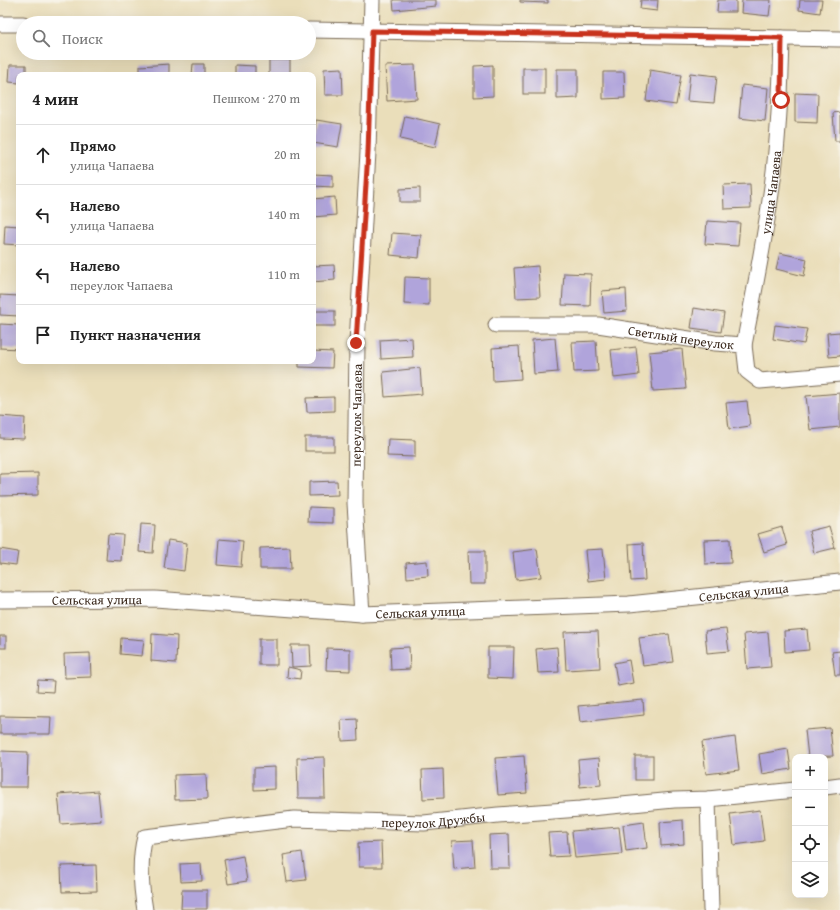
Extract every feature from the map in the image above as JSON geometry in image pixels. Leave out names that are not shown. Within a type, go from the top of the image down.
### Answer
[{"type":"street","name":"переулок Чапаева","points":[[362,614],[355,503],[356,343],[368,152],[372,0]]},
{"type":"street","points":[[0,24],[16,24]]},
{"type":"street","points":[[316,30],[840,39]]},
{"type":"street","name":"улица Чапаева","points":[[744,345],[759,267],[774,172],[781,100],[782,38]]},
{"type":"street","name":"Светлый переулок","points":[[496,325],[598,326],[744,345],[748,371],[760,381],[840,374]]},
{"type":"street","name":"Сельская улица","points":[[0,600],[155,599],[362,614],[629,604],[840,582]]},
{"type":"street","points":[[828,787],[840,785]]},
{"type":"street","name":"переулок Дружбы","points":[[144,910],[142,849],[145,837],[294,819],[424,823],[498,815],[674,800],[708,799],[792,790]]},
{"type":"street","points":[[708,799],[711,910]]},
{"type":"building","points":[[393,0],[436,0],[436,6],[394,10]]},
{"type":"building","points":[[520,0],[548,0],[548,3],[520,2]]},
{"type":"building","points":[[641,0],[658,0],[657,11],[640,9]]},
{"type":"building","points":[[718,0],[736,0],[736,12],[717,12]]},
{"type":"building","points":[[742,0],[771,0],[769,16],[741,13]]},
{"type":"building","points":[[800,0],[822,0],[820,13],[799,10]]},
{"type":"building","points":[[269,60],[290,60],[290,72],[269,72]]},
{"type":"building","points":[[169,64],[169,72],[140,72],[140,66]]},
{"type":"building","points":[[193,64],[204,64],[204,72],[192,72]]},
{"type":"building","points":[[10,65],[26,65],[26,72],[16,72],[16,83],[9,82]]},
{"type":"building","points":[[235,65],[255,66],[255,72],[235,72]]},
{"type":"building","points":[[415,65],[417,99],[387,101],[385,66]]},
{"type":"building","points":[[493,65],[493,96],[474,97],[474,66]]},
{"type":"building","points":[[342,68],[343,95],[325,95],[324,69]]},
{"type":"building","points":[[523,68],[545,68],[545,94],[523,94]]},
{"type":"building","points":[[557,69],[578,69],[578,98],[557,99]]},
{"type":"building","points":[[650,70],[681,75],[676,105],[646,101]]},
{"type":"building","points":[[603,72],[624,72],[625,98],[603,99]]},
{"type":"building","points":[[690,73],[717,76],[714,103],[687,101]]},
{"type":"building","points":[[742,85],[768,88],[765,121],[739,118]]},
{"type":"building","points":[[795,93],[818,94],[817,123],[795,122]]},
{"type":"building","points":[[840,112],[840,141],[835,141],[833,113]]},
{"type":"building","points":[[405,116],[440,124],[435,147],[400,139]]},
{"type":"building","points":[[316,120],[342,124],[338,147],[316,143]]},
{"type":"building","points":[[316,174],[333,175],[333,187],[316,186]]},
{"type":"building","points":[[750,184],[751,208],[724,209],[723,185]]},
{"type":"building","points":[[420,188],[420,202],[400,202],[400,189]]},
{"type":"building","points":[[335,197],[336,215],[316,217],[316,199]]},
{"type":"building","points":[[707,221],[740,223],[738,246],[705,244]]},
{"type":"building","points":[[5,225],[16,226],[16,245],[4,244]]},
{"type":"building","points":[[392,233],[421,235],[419,258],[390,255]]},
{"type":"building","points":[[780,253],[807,259],[804,276],[776,269]]},
{"type":"building","points":[[334,265],[335,280],[316,282],[316,266]]},
{"type":"building","points":[[538,266],[540,297],[516,298],[514,268]]},
{"type":"building","points":[[564,273],[591,274],[590,306],[562,305]]},
{"type":"building","points":[[405,277],[429,278],[429,305],[404,304]]},
{"type":"building","points":[[626,289],[627,311],[604,313],[602,291]]},
{"type":"building","points":[[0,295],[16,296],[16,316],[0,315]]},
{"type":"building","points":[[694,308],[724,313],[721,332],[691,328]]},
{"type":"building","points":[[316,311],[335,311],[335,326],[316,326]]},
{"type":"building","points":[[0,324],[16,325],[16,349],[0,348]]},
{"type":"building","points":[[775,325],[807,329],[804,344],[773,339]]},
{"type":"building","points":[[840,332],[840,356],[829,357],[827,333]]},
{"type":"building","points":[[412,338],[413,357],[381,359],[380,340]]},
{"type":"building","points":[[555,338],[558,372],[534,374],[532,340]]},
{"type":"building","points":[[596,341],[598,371],[574,372],[572,342]]},
{"type":"building","points":[[519,346],[521,379],[493,381],[492,348]]},
{"type":"building","points":[[636,347],[639,375],[614,378],[611,350]]},
{"type":"building","points":[[682,349],[686,389],[653,391],[649,352]]},
{"type":"building","points":[[316,351],[333,352],[332,368],[299,367],[299,364],[316,364]]},
{"type":"building","points":[[420,368],[422,394],[385,397],[383,372]]},
{"type":"building","points":[[840,393],[840,427],[810,430],[806,396]]},
{"type":"building","points":[[334,397],[334,411],[307,412],[306,398]]},
{"type":"building","points":[[747,401],[750,426],[729,429],[726,403]]},
{"type":"building","points":[[0,416],[25,418],[24,439],[0,438]]},
{"type":"building","points":[[305,437],[334,437],[334,451],[305,451]]},
{"type":"building","points":[[388,439],[415,440],[415,457],[387,456]]},
{"type":"building","points":[[38,473],[38,495],[0,496],[0,474]]},
{"type":"building","points":[[337,481],[338,495],[309,496],[309,482]]},
{"type":"building","points":[[309,507],[333,508],[333,523],[308,522]]},
{"type":"building","points":[[141,524],[155,525],[153,553],[139,552]]},
{"type":"building","points":[[829,526],[835,548],[814,553],[809,531]]},
{"type":"building","points":[[782,527],[787,545],[764,552],[758,534]]},
{"type":"building","points":[[108,534],[123,535],[121,561],[106,560]]},
{"type":"building","points":[[219,539],[243,541],[241,567],[217,565]]},
{"type":"building","points":[[730,539],[731,563],[705,564],[704,540]]},
{"type":"building","points":[[168,540],[187,543],[184,571],[164,568]]},
{"type":"building","points":[[643,543],[645,580],[631,581],[629,544]]},
{"type":"building","points":[[290,547],[291,569],[260,569],[260,548]]},
{"type":"building","points":[[0,549],[18,552],[16,565],[0,563]]},
{"type":"building","points":[[537,549],[541,577],[516,580],[513,552]]},
{"type":"building","points":[[603,549],[606,579],[588,581],[585,550]]},
{"type":"building","points":[[468,551],[485,551],[485,584],[469,584]]},
{"type":"building","points":[[427,561],[428,576],[407,578],[406,563]]},
{"type":"building","points":[[726,629],[729,651],[707,653],[705,631]]},
{"type":"building","points":[[807,629],[809,650],[785,652],[784,631]]},
{"type":"building","points":[[598,631],[600,668],[566,670],[564,632]]},
{"type":"building","points":[[768,632],[771,667],[747,669],[744,634]]},
{"type":"building","points":[[152,634],[177,636],[176,663],[151,661]]},
{"type":"building","points":[[669,634],[673,662],[643,666],[639,638]]},
{"type":"building","points":[[0,636],[6,636],[6,648],[0,648]]},
{"type":"building","points":[[121,638],[144,640],[142,656],[120,654]]},
{"type":"building","points":[[259,639],[277,639],[277,665],[259,665]]},
{"type":"building","points":[[291,645],[310,645],[311,666],[292,667]]},
{"type":"building","points":[[409,647],[410,669],[391,670],[390,648]]},
{"type":"building","points":[[488,647],[514,647],[513,679],[488,678]]},
{"type":"building","points":[[557,647],[559,672],[538,673],[536,649]]},
{"type":"building","points":[[327,648],[350,649],[350,671],[326,670]]},
{"type":"building","points":[[840,651],[840,675],[835,675],[832,652]]},
{"type":"building","points":[[90,653],[91,677],[65,678],[64,654]]},
{"type":"building","points":[[629,660],[633,683],[618,686],[614,663]]},
{"type":"building","points":[[288,667],[301,670],[300,679],[287,677]]},
{"type":"building","points":[[38,680],[54,681],[53,692],[37,691]]},
{"type":"building","points":[[643,700],[644,715],[580,722],[578,706]]},
{"type":"building","points":[[0,716],[51,717],[50,734],[0,734]]},
{"type":"building","points":[[357,719],[358,740],[342,741],[341,720]]},
{"type":"building","points":[[830,728],[833,756],[828,756],[828,754],[808,754],[805,730]]},
{"type":"building","points":[[735,737],[739,770],[706,774],[702,742]]},
{"type":"building","points":[[788,749],[791,769],[762,774],[759,754]]},
{"type":"building","points":[[0,751],[28,752],[27,787],[0,787]]},
{"type":"building","points":[[524,756],[527,793],[498,795],[495,758]]},
{"type":"building","points":[[635,756],[653,756],[653,780],[635,780]]},
{"type":"building","points":[[324,757],[325,798],[298,798],[297,758]]},
{"type":"building","points":[[599,758],[601,785],[580,787],[578,760]]},
{"type":"building","points":[[275,767],[275,789],[254,790],[254,768]]},
{"type":"building","points":[[443,769],[444,798],[423,799],[422,770]]},
{"type":"building","points":[[206,774],[207,799],[175,800],[174,775]]},
{"type":"building","points":[[98,791],[101,821],[61,824],[58,794]]},
{"type":"building","points":[[760,810],[764,841],[734,845],[730,814]]},
{"type":"building","points":[[683,820],[684,844],[661,846],[660,822]]},
{"type":"building","points":[[644,822],[647,848],[626,851],[623,825]]},
{"type":"building","points":[[619,827],[622,854],[575,858],[572,831]]},
{"type":"building","points":[[567,832],[569,856],[550,857],[548,833]]},
{"type":"building","points":[[509,834],[510,868],[490,868],[489,835]]},
{"type":"building","points":[[473,840],[475,867],[454,869],[452,841]]},
{"type":"building","points":[[381,842],[382,867],[359,867],[358,843]]},
{"type":"building","points":[[302,852],[306,880],[287,882],[283,855]]},
{"type":"building","points":[[243,856],[247,881],[228,884],[224,860]]},
{"type":"building","points":[[201,863],[202,881],[181,882],[180,864]]},
{"type":"building","points":[[96,865],[97,891],[62,892],[61,866]]},
{"type":"building","points":[[182,890],[207,890],[207,909],[181,909]]},
{"type":"route","points":[[356,343],[368,152],[372,31],[782,38],[781,100]]}]
